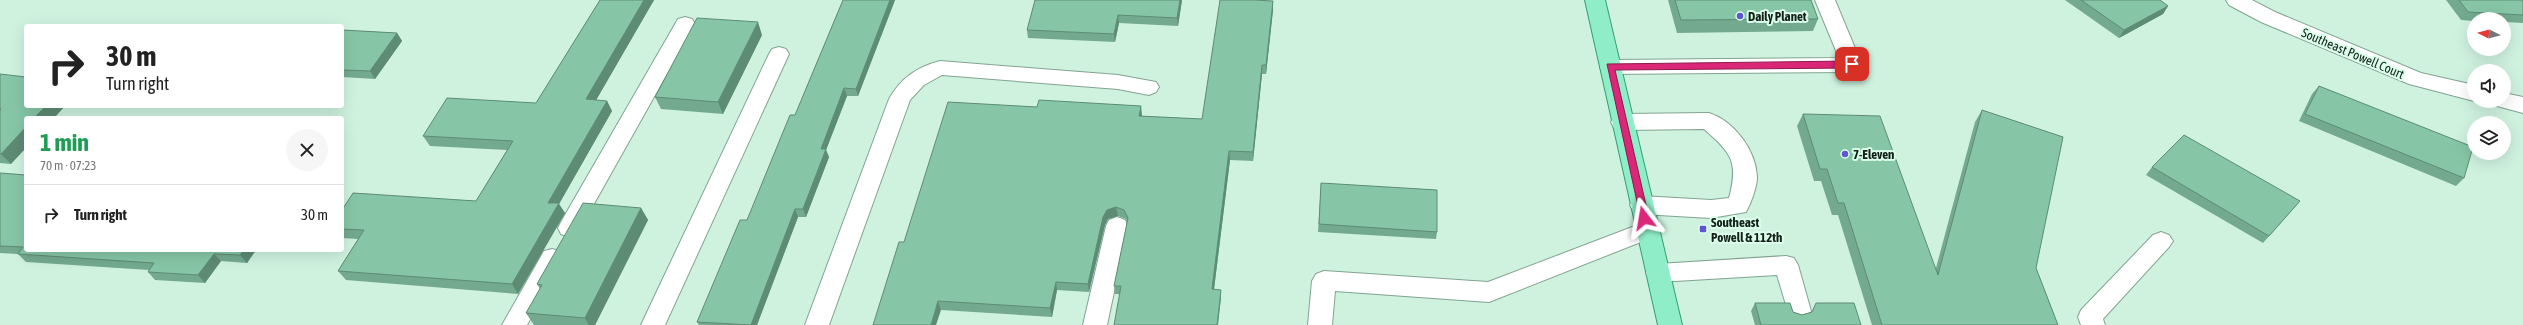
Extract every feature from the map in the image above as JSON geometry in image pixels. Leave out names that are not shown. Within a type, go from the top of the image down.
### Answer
[{"type":"main road","points":[[1595,0],[1641,205],[1670,325]]},
{"type":"street","points":[[1610,67],[1852,64],[1825,0]]},
{"type":"street","name":"Southeast Powell Court","points":[[2236,0],[2268,17],[2416,79],[2467,91]]},
{"type":"street","points":[[514,325],[685,24]]},
{"type":"street","points":[[653,325],[780,54]]},
{"type":"street","points":[[817,325],[900,99],[906,89],[919,76],[940,68],[1118,82],[1149,87]]},
{"type":"street","points":[[2511,102],[2523,105]]},
{"type":"street","points":[[1622,122],[1709,121],[1738,145],[1746,177],[1738,206],[1711,209],[1641,205]]},
{"type":"street","points":[[1095,325],[1117,226]]},
{"type":"street","points":[[1320,325],[1324,281],[1489,292],[1648,230]]},
{"type":"street","points":[[2093,325],[2090,317],[2162,241]]},
{"type":"street","points":[[1658,273],[1786,265],[1799,311]]},
{"type":"building","points":[[600,0],[644,0],[586,99],[607,101],[548,203],[559,203],[512,284],[338,271],[364,230],[344,229],[344,207],[353,193],[476,201],[513,141],[423,136],[447,98],[536,103]]},
{"type":"building","points":[[843,0],[890,0],[856,89],[844,88],[821,149],[826,149],[803,209],[795,209],[751,325],[697,322],[740,220],[747,220],[790,115],[795,115]]},
{"type":"building","points":[[1035,0],[1180,0],[1177,18],[1118,15],[1114,34],[1027,30]]},
{"type":"building","points":[[1220,0],[1273,1],[1266,65],[1262,65],[1253,152],[1229,151],[1212,289],[1221,290],[1217,325],[1114,325],[1121,286],[1114,286],[1128,218],[1124,210],[1116,207],[1107,210],[1103,217],[1088,284],[1056,282],[1050,308],[938,301],[931,325],[873,325],[899,242],[904,242],[948,102],[1037,107],[1039,100],[1141,106],[1139,116],[1202,119]]},
{"type":"building","points":[[1675,0],[1811,0],[1818,19],[1681,20]]},
{"type":"building","points":[[2081,0],[2160,0],[2168,6],[2124,30]]},
{"type":"building","points":[[2459,0],[2523,0],[2523,15],[2511,14],[2511,12],[2468,12]]},
{"type":"building","points":[[697,18],[758,22],[718,102],[655,97]]},
{"type":"building","points":[[344,30],[397,33],[370,71],[344,70]]},
{"type":"building","points":[[0,74],[24,77],[24,108],[44,108],[36,116],[24,116],[24,129],[1,154],[1,109]]},
{"type":"building","points":[[2319,86],[2467,145],[2467,160],[2469,160],[2464,178],[2305,114]]},
{"type":"building","points":[[1982,110],[2063,137],[2036,268],[2058,325],[1882,325],[1844,203],[1838,203],[1827,169],[1820,169],[1803,114],[1880,116],[1938,275]]},
{"type":"building","points":[[2184,135],[2300,201],[2269,236],[2152,167]]},
{"type":"building","points":[[0,173],[24,175],[24,252],[242,252],[240,255],[214,254],[198,275],[148,272],[154,263],[18,254],[23,247],[0,246]]},
{"type":"building","points":[[1321,183],[1437,190],[1437,232],[1319,224]]},
{"type":"building","points":[[583,203],[641,208],[585,318],[526,313],[542,285],[537,284]]},
{"type":"building","points":[[1755,303],[1790,303],[1793,312],[1802,315],[1812,312],[1816,303],[1854,303],[1861,325],[1761,325]]},
{"type":"place","name":"Daily Planet","points":[[1740,16]]},
{"type":"place","name":"7-Eleven","points":[[1845,154]]},
{"type":"place","name":"Southeast Powell & 112th","points":[[1703,229]]},
{"type":"route","points":[[1644,218],[1610,67],[1852,64]]}]
